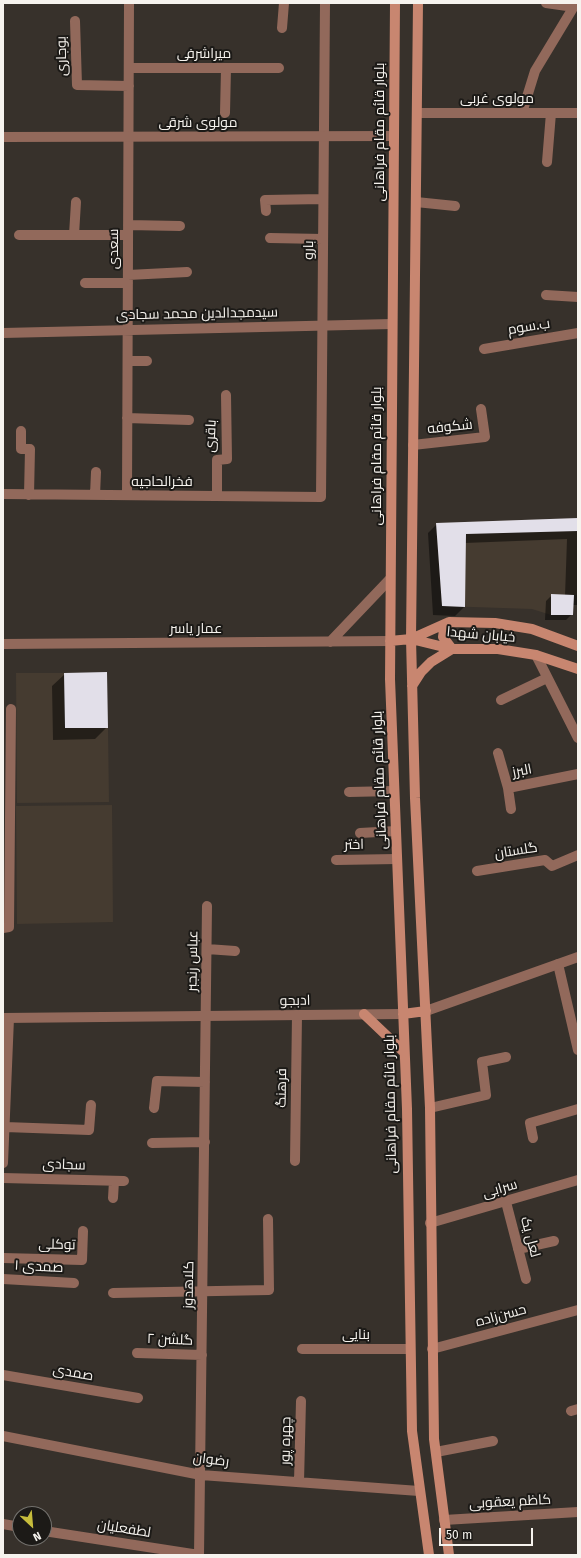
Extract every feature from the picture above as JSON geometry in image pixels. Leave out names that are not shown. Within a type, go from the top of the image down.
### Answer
[{"type":"main road","name":"بلوار قائم مقام فراهانی","points":[[395,3],[390,641],[394,791],[407,1109],[412,1431],[419,1491],[429,1555]]},
{"type":"main road","points":[[418,3],[410,640],[415,798],[430,1108],[432,1349],[436,1452],[449,1555]]},
{"type":"main road","points":[[412,686],[421,672],[432,662],[452,649],[443,636],[444,630],[449,622]]},
{"type":"main road","name":"خیابان شهدا","points":[[410,640],[449,622],[495,623],[532,629],[578,646]]},
{"type":"main road","points":[[390,641],[410,640]]},
{"type":"main road","name":"خیابان شهدا","points":[[410,640],[452,649],[498,649],[536,655],[578,669]]},
{"type":"main road","name":"ادبجو","points":[[403,1014],[426,1011]]},
{"type":"main road","points":[[364,1014],[404,1052]]},
{"type":"street","name":"سعدی","points":[[127,495],[129,3]]},
{"type":"street","points":[[282,28],[284,3]]},
{"type":"street","name":"بارو","points":[[320,497],[325,3]]},
{"type":"street","points":[[522,113],[535,71],[575,5],[546,3]]},
{"type":"street","name":"بوجاری","points":[[75,21],[77,85],[129,86]]},
{"type":"street","name":"میراشرفی","points":[[129,68],[279,68]]},
{"type":"street","points":[[225,113],[226,68]]},
{"type":"street","name":"مولوی غربی","points":[[417,114],[578,112]]},
{"type":"street","points":[[547,162],[551,113]]},
{"type":"street","name":"مولوی شرقی","points":[[3,137],[394,136]]},
{"type":"street","points":[[266,211],[265,200],[323,199]]},
{"type":"street","points":[[74,235],[76,202]]},
{"type":"street","points":[[416,202],[455,206]]},
{"type":"street","points":[[19,234],[74,235],[180,226]]},
{"type":"street","points":[[270,238],[323,239]]},
{"type":"street","points":[[85,283],[187,272]]},
{"type":"street","points":[[546,295],[578,297]]},
{"type":"street","name":"سیدمجدالدین محمد سجادی","points":[[3,333],[392,324]]},
{"type":"street","name":"ب.سوم","points":[[484,349],[578,333]]},
{"type":"street","points":[[128,361],[147,361]]},
{"type":"street","name":"باقری","points":[[217,496],[217,460],[226,459],[226,395]]},
{"type":"street","name":"شکوفه","points":[[413,444],[485,437],[480,409]]},
{"type":"street","points":[[128,418],[189,420]]},
{"type":"street","points":[[21,430],[21,449],[30,449],[29,495]]},
{"type":"street","points":[[95,495],[96,472]]},
{"type":"street","name":"فخرالحاجیه","points":[[3,494],[320,497]]},
{"type":"street","points":[[330,642],[390,579]]},
{"type":"street","name":"عمار یاسر","points":[[3,644],[390,641]]},
{"type":"street","points":[[536,655],[578,738]]},
{"type":"street","points":[[501,700],[547,678]]},
{"type":"street","points":[[3,928],[9,927],[11,709]]},
{"type":"street","name":"البرز","points":[[498,753],[508,788],[578,774]]},
{"type":"street","points":[[508,788],[511,809]]},
{"type":"street","points":[[349,792],[394,791]]},
{"type":"street","points":[[360,833],[396,831]]},
{"type":"street","name":"گلستان","points":[[477,871],[545,860],[552,866],[578,855]]},
{"type":"street","name":"اختر","points":[[336,860],[397,859]]},
{"type":"street","name":"عباس رنجبر","points":[[206,1016],[208,906]]},
{"type":"street","points":[[207,949],[235,951]]},
{"type":"street","name":"ادبجو","points":[[426,1011],[578,957]]},
{"type":"street","points":[[558,964],[576,1026],[578,1050]]},
{"type":"street","name":"ادبجو","points":[[6,1018],[403,1014]]},
{"type":"street","name":"فرهنگ","points":[[295,1161],[297,1015]]},
{"type":"street","name":"کلاهدوز","points":[[199,1555],[206,1016]]},
{"type":"street","points":[[3,1163],[5,1127],[6,1018]]},
{"type":"street","points":[[430,1108],[486,1095],[482,1062],[506,1058]]},
{"type":"street","points":[[154,1108],[157,1081],[206,1082]]},
{"type":"street","points":[[5,1127],[89,1130],[91,1105]]},
{"type":"street","points":[[533,1138],[530,1123],[578,1109]]},
{"type":"street","points":[[152,1143],[205,1142]]},
{"type":"street","name":"سجادی","points":[[3,1178],[119,1181],[113,1198]]},
{"type":"street","name":"سرابی","points":[[430,1224],[578,1180]]},
{"type":"street","name":"لعل یک","points":[[506,1202],[526,1279]]},
{"type":"street","points":[[112,1294],[270,1290],[268,1219]]},
{"type":"street","name":"توکلی","points":[[3,1258],[82,1260],[83,1231]]},
{"type":"street","points":[[518,1249],[554,1241]]},
{"type":"street","name":"صمدی ۱","points":[[3,1279],[74,1283]]},
{"type":"street","name":"حسن‌زاده","points":[[432,1349],[578,1310]]},
{"type":"street","name":"بنایی","points":[[302,1349],[410,1349]]},
{"type":"street","name":"گلشن ۲","points":[[137,1353],[202,1354]]},
{"type":"street","name":"صمدی","points":[[3,1375],[138,1398]]},
{"type":"street","name":"چهره پور","points":[[298,1482],[301,1401]]},
{"type":"street","name":"رضوان","points":[[3,1436],[200,1475],[419,1491]]},
{"type":"street","points":[[436,1452],[493,1441]]},
{"type":"street","name":"کاظم یعقوبی","points":[[444,1520],[578,1512]]},
{"type":"street","name":"لطفعلیان","points":[[52,1532],[199,1555]]},
{"type":"shaded area","points":[[578,518],[578,595],[574,595],[573,615],[551,615],[532,609],[442,606],[436,523]]},
{"type":"shaded area","points":[[16,673],[64,673],[64,728],[108,728],[109,802],[17,803]]},
{"type":"shaded area","points":[[112,805],[113,922],[17,924],[16,806]]},
{"type":"building","points":[[578,518],[578,531],[466,534],[465,607],[442,606],[436,523]]},
{"type":"building","points":[[551,594],[574,595],[573,615],[551,615]]},
{"type":"building","points":[[107,672],[108,728],[65,728],[64,673]]}]
